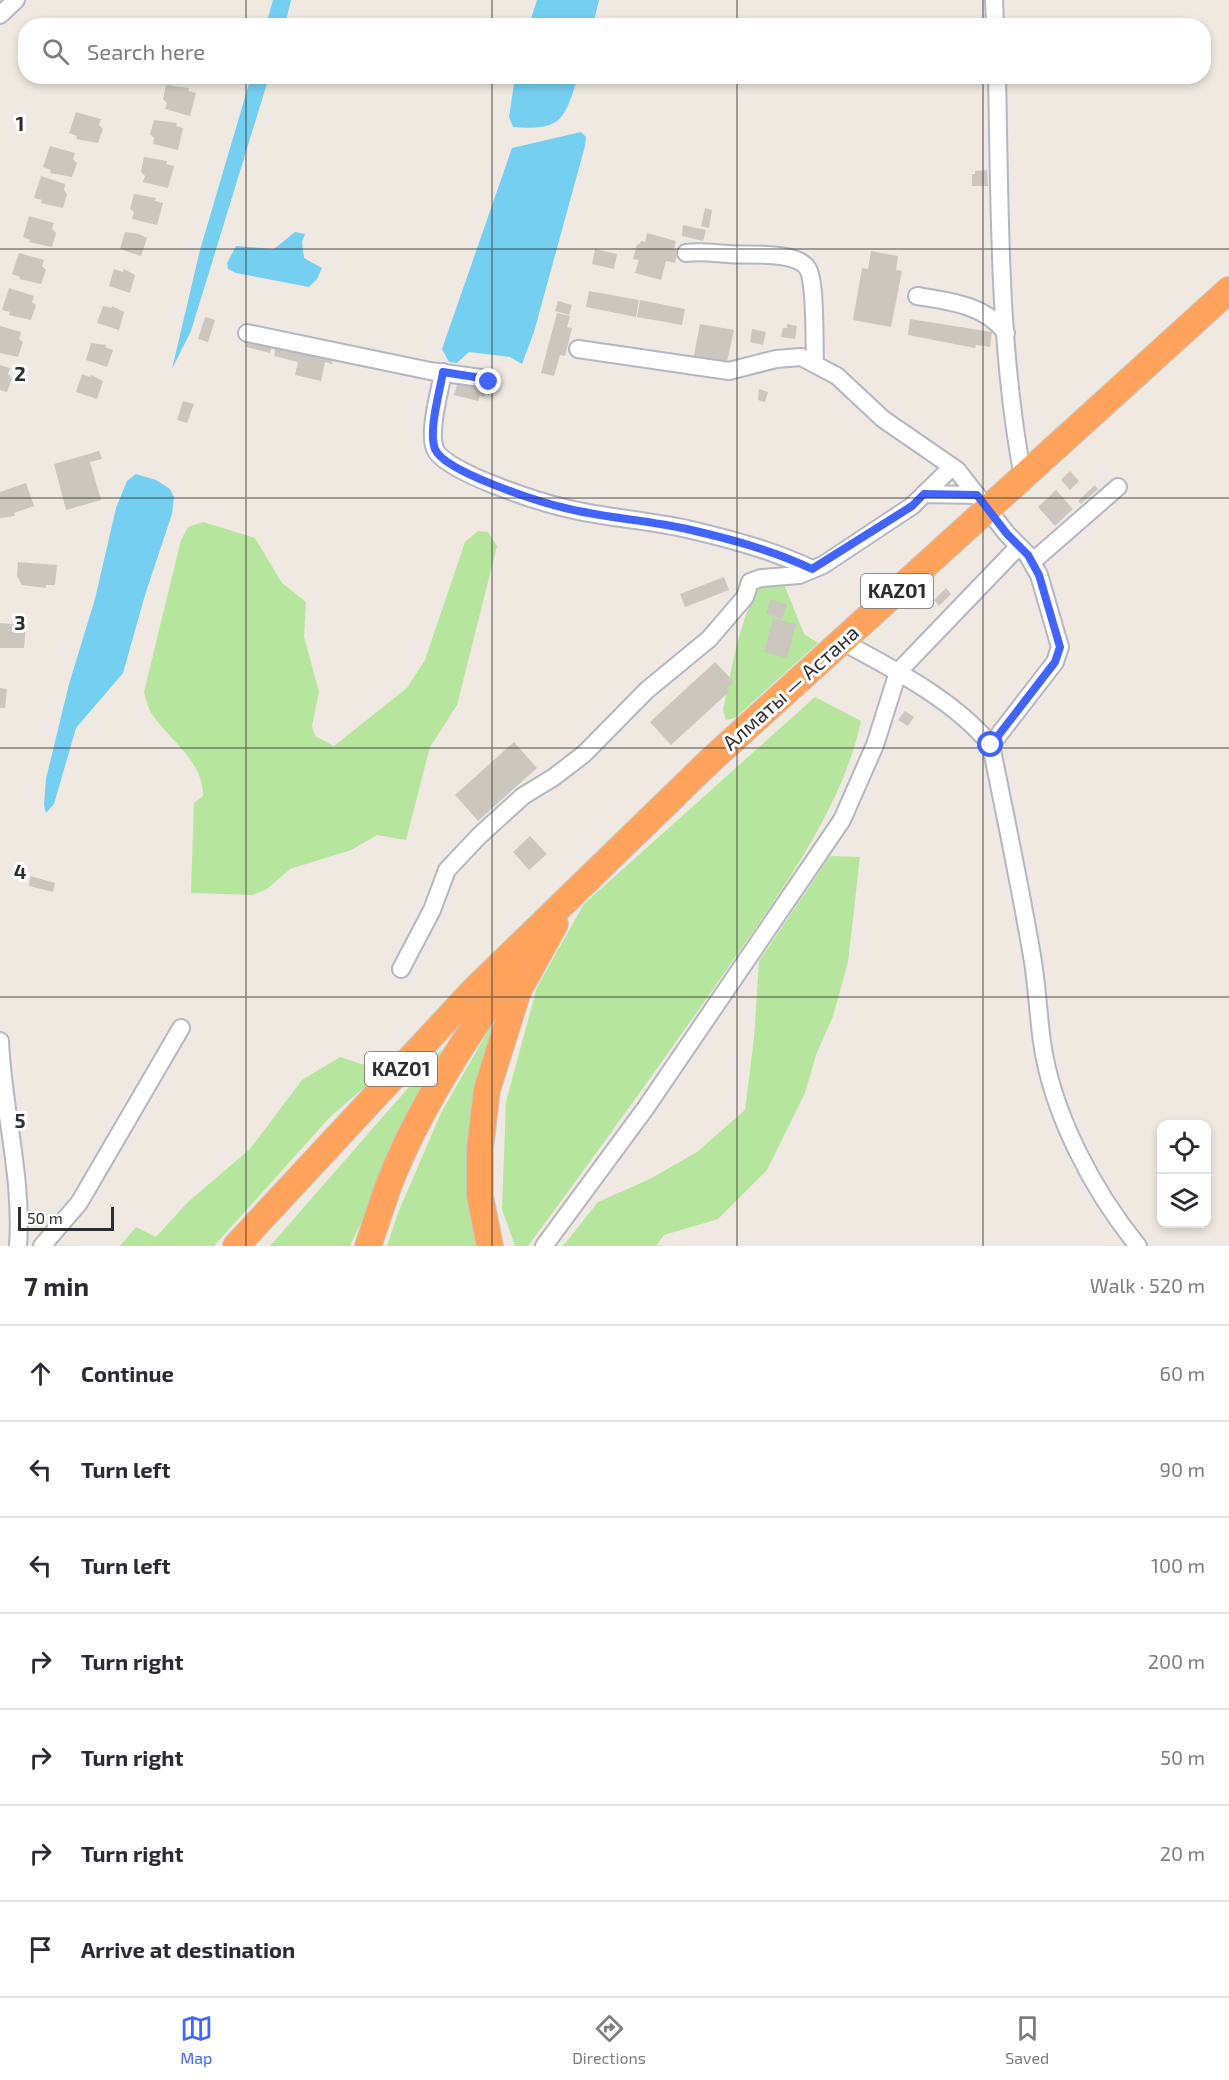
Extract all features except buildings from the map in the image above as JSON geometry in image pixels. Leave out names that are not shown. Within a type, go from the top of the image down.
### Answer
[{"type":"highway","name":"Алматы — Астана","points":[[571,898],[712,759],[841,641],[982,502],[1023,477],[1229,290]]},
{"type":"highway","name":"KАZ01","points":[[236,1246],[474,990],[571,898]]},
{"type":"highway","name":"KАZ01","points":[[368,1246],[394,1172],[426,1105],[460,1047],[525,953],[571,898]]},
{"type":"highway","name":"KАZ01","points":[[490,1246],[480,1196],[480,1148],[487,1090],[518,991],[571,898]]},
{"type":"street","points":[[0,15],[16,0]]},
{"type":"street","points":[[994,0],[995,18]]},
{"type":"street","points":[[997,84],[1006,333],[1014,427],[1023,477]]},
{"type":"street","points":[[686,253],[703,250],[726,254],[773,255],[803,263],[808,270],[811,286],[815,362]]},
{"type":"street","points":[[917,296],[955,302],[987,315],[993,318],[1006,333]]},
{"type":"street","points":[[247,333],[481,378],[489,382]]},
{"type":"street","points":[[578,349],[729,371],[801,357],[815,362],[837,376],[883,419],[952,467],[1032,562],[1050,609],[1060,647],[1055,662],[991,745]]},
{"type":"street","points":[[443,372],[434,428],[435,449],[448,465],[467,475],[565,508],[686,529],[778,553],[812,569]]},
{"type":"street","points":[[401,969],[432,910],[447,870],[479,836],[523,796],[554,777],[584,754],[647,690],[709,639],[745,597],[750,582],[761,578],[799,575],[812,569],[912,506],[952,467]]},
{"type":"street","points":[[1032,562],[1118,487]]},
{"type":"street","points":[[924,494],[982,502]]},
{"type":"street","points":[[544,1246],[645,1109],[842,820],[875,745],[898,672],[1019,546]]},
{"type":"street","points":[[841,641],[898,672],[976,727],[991,745],[1033,958],[1042,1044],[1053,1089],[1090,1175],[1113,1215],[1138,1246]]},
{"type":"street","points":[[42,1246],[79,1203],[181,1028]]},
{"type":"street","points":[[0,1041],[3,1099],[18,1179],[18,1246]]},
{"type":"green space","points":[[203,522],[255,538],[282,583],[306,602],[304,637],[319,692],[312,726],[315,736],[334,746],[407,688],[425,660],[465,542],[478,531],[488,532],[497,546],[457,705],[430,747],[406,840],[377,835],[351,850],[290,869],[267,889],[253,895],[191,893],[194,803],[203,796],[202,783],[192,761],[152,714],[144,692],[181,540],[188,527]]},
{"type":"green space","points":[[768,579],[784,584],[804,634],[818,643],[735,718],[726,720],[723,710],[738,640],[751,604],[759,589]]},
{"type":"green space","points":[[815,697],[861,721],[852,755],[823,821],[764,916],[604,1143],[528,1246],[515,1246],[502,1209],[506,1102],[537,987],[584,904]]},
{"type":"green space","points":[[830,856],[860,857],[848,962],[833,1016],[816,1055],[805,1093],[767,1170],[718,1219],[664,1235],[656,1246],[563,1246],[598,1202],[650,1179],[697,1152],[745,1110],[754,1038],[759,961]]},
{"type":"green space","points":[[511,991],[488,1053],[484,1246],[387,1246],[398,1213],[441,1113]]},
{"type":"green space","points":[[443,1048],[350,1246],[270,1246]]},
{"type":"green space","points":[[340,1057],[383,1071],[330,1117],[214,1246],[120,1246],[136,1227],[156,1237],[188,1202],[250,1149],[302,1080]]},
{"type":"water","points":[[273,0],[291,0],[287,18],[268,18]]},
{"type":"water","points":[[537,0],[599,0],[595,18],[531,18]]},
{"type":"water","points":[[249,84],[267,84],[191,331],[172,369],[200,250]]},
{"type":"water","points":[[514,84],[576,84],[564,113],[559,120],[551,124],[542,127],[513,127],[509,117]]},
{"type":"water","points":[[581,132],[586,137],[585,146],[534,332],[522,364],[510,357],[469,352],[457,363],[449,362],[442,349],[512,148]]},
{"type":"water","points":[[295,232],[305,234],[302,242],[304,258],[322,268],[317,279],[309,287],[236,273],[228,269],[227,263],[236,246],[274,249]]},
{"type":"water","points":[[136,474],[156,480],[170,489],[174,497],[172,514],[145,595],[123,673],[76,728],[54,804],[46,813],[44,805],[46,779],[69,684],[95,599],[116,508],[127,481]]},
{"type":"route","points":[[489,382],[481,378],[443,372],[434,428],[435,449],[448,465],[467,475],[565,508],[686,529],[778,553],[812,569],[823,565],[912,506],[924,494],[977,495],[1032,562],[1039,575],[1060,647],[1055,662],[991,745]]}]
